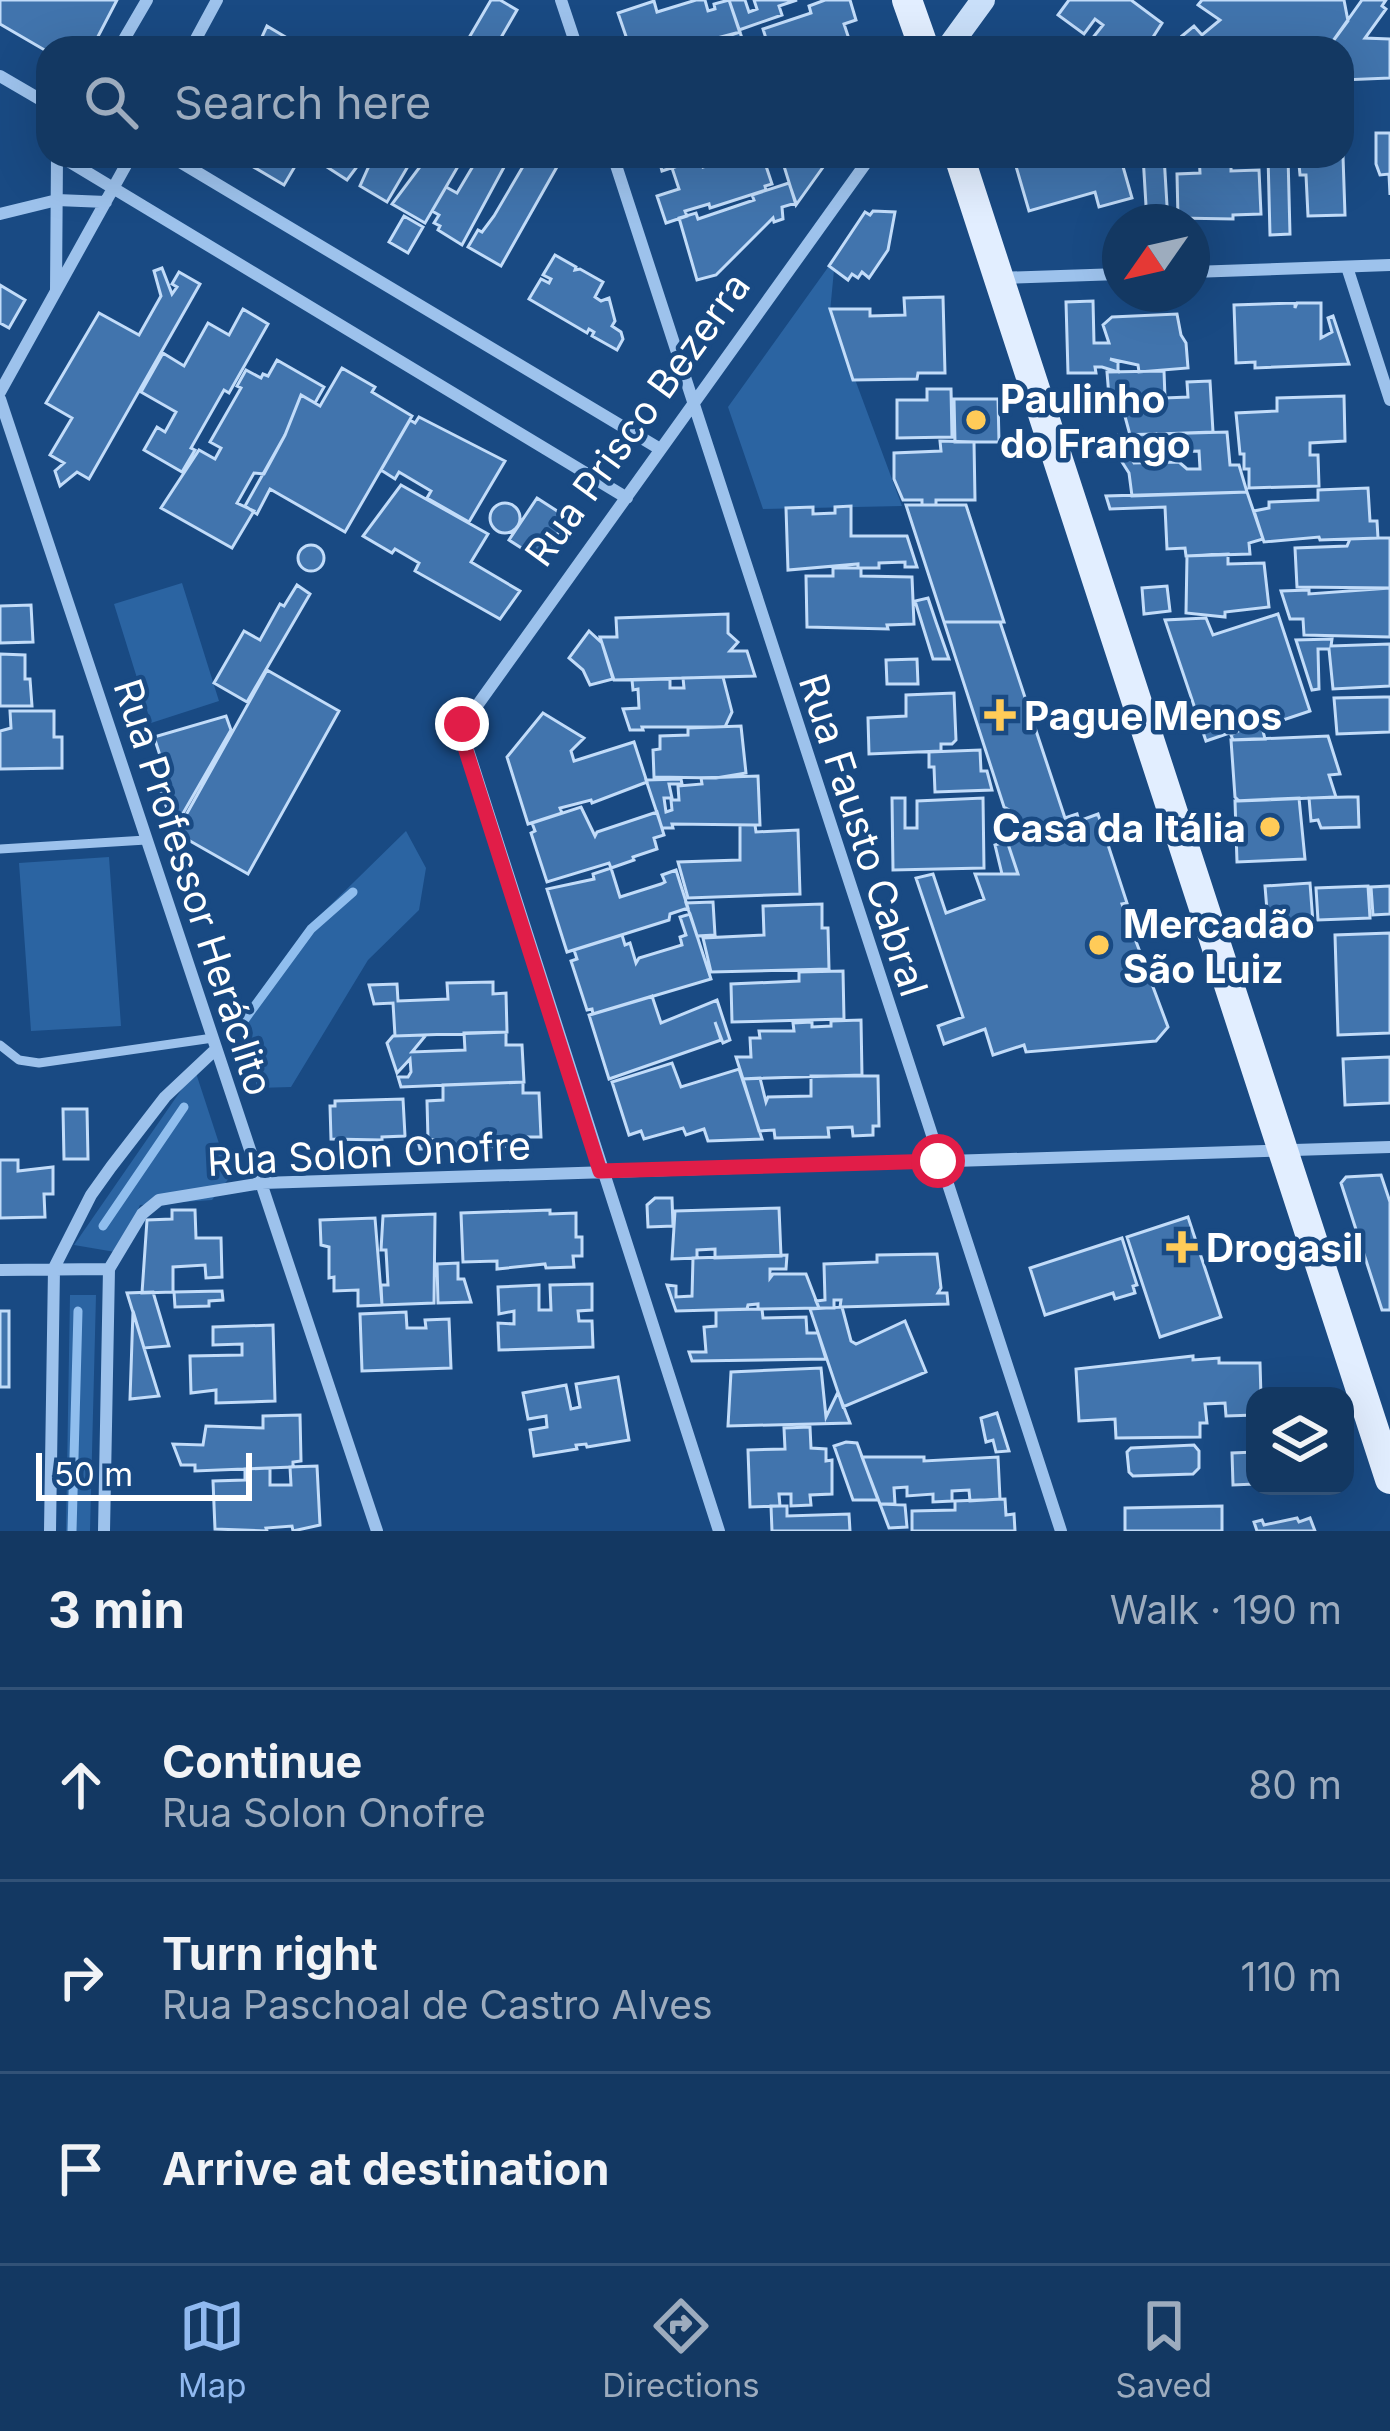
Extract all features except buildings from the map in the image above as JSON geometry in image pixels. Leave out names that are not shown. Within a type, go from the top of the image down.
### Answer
[{"type":"main road","points":[[907,0],[919,36]]},
{"type":"main road","points":[[963,168],[1390,1479]]},
{"type":"street","points":[[126,36],[147,0]]},
{"type":"street","points":[[197,36],[217,0]]},
{"type":"street","points":[[561,0],[573,36]]},
{"type":"street","points":[[957,36],[983,0]]},
{"type":"street","points":[[0,76],[36,97]]},
{"type":"street","points":[[56,292],[58,168]]},
{"type":"street","points":[[73,168],[109,196],[627,498]]},
{"type":"street","points":[[0,396],[124,168]]},
{"type":"street","points":[[190,168],[660,448]]},
{"type":"street","name":"Rua Fausto Cabral","points":[[617,168],[1061,1531]]},
{"type":"street","name":"Rua Prisco Bezerra","points":[[600,1171],[461,735],[462,724],[862,168]]},
{"type":"street","points":[[0,214],[57,200],[109,196]]},
{"type":"street","points":[[1210,271],[1390,265]]},
{"type":"street","points":[[1347,267],[1390,400]]},
{"type":"street","points":[[998,278],[1102,275]]},
{"type":"street","name":"Rua Professor Heráclito","points":[[0,396],[377,1531]]},
{"type":"street","points":[[50,1531],[54,1268],[91,1195],[111,1167],[214,1044]]},
{"type":"street","name":"Rua Solon Onofre","points":[[109,1269],[142,1214],[159,1200],[262,1183],[1390,1147]]},
{"type":"street","points":[[600,1171],[718,1531]]},
{"type":"street","points":[[0,1270],[109,1269],[104,1531]]},
{"type":"lane","points":[[0,849],[146,840]]},
{"type":"lane","points":[[0,1045],[19,1060],[39,1064],[214,1044]]},
{"type":"shaded area","points":[[829,266],[834,270],[830,312],[902,506],[763,509],[728,407]]},
{"type":"shaded area","points":[[182,583],[219,701],[151,723],[114,604]]},
{"type":"shaded area","points":[[406,831],[426,868],[419,910],[368,960],[291,1087],[257,1088],[244,1017],[307,928]]},
{"type":"shaded area","points":[[109,857],[121,1026],[31,1031],[19,863]]},
{"type":"shaded area","points":[[195,1070],[230,1177],[212,1200],[140,1205],[121,1253],[74,1245]]},
{"type":"shaded area","points":[[70,1295],[96,1295],[90,1531],[66,1531]]},
{"type":"waterway","points":[[243,1022],[311,929],[353,892]]},
{"type":"waterway","points":[[103,1226],[184,1107]]},
{"type":"waterway","points":[[72,1531],[78,1311]]},
{"type":"place","name":"Paulinho do Frango","points":[[976,420]]},
{"type":"place","name":"Pague Menos","points":[[1000,715]]},
{"type":"place","name":"Casa da Itália","points":[[1270,827]]},
{"type":"place","name":"Mercadão São Luiz","points":[[1099,945]]},
{"type":"place","name":"Drogasil","points":[[1182,1247]]},
{"type":"route","points":[[462,724],[461,735],[600,1171],[938,1161]]}]
